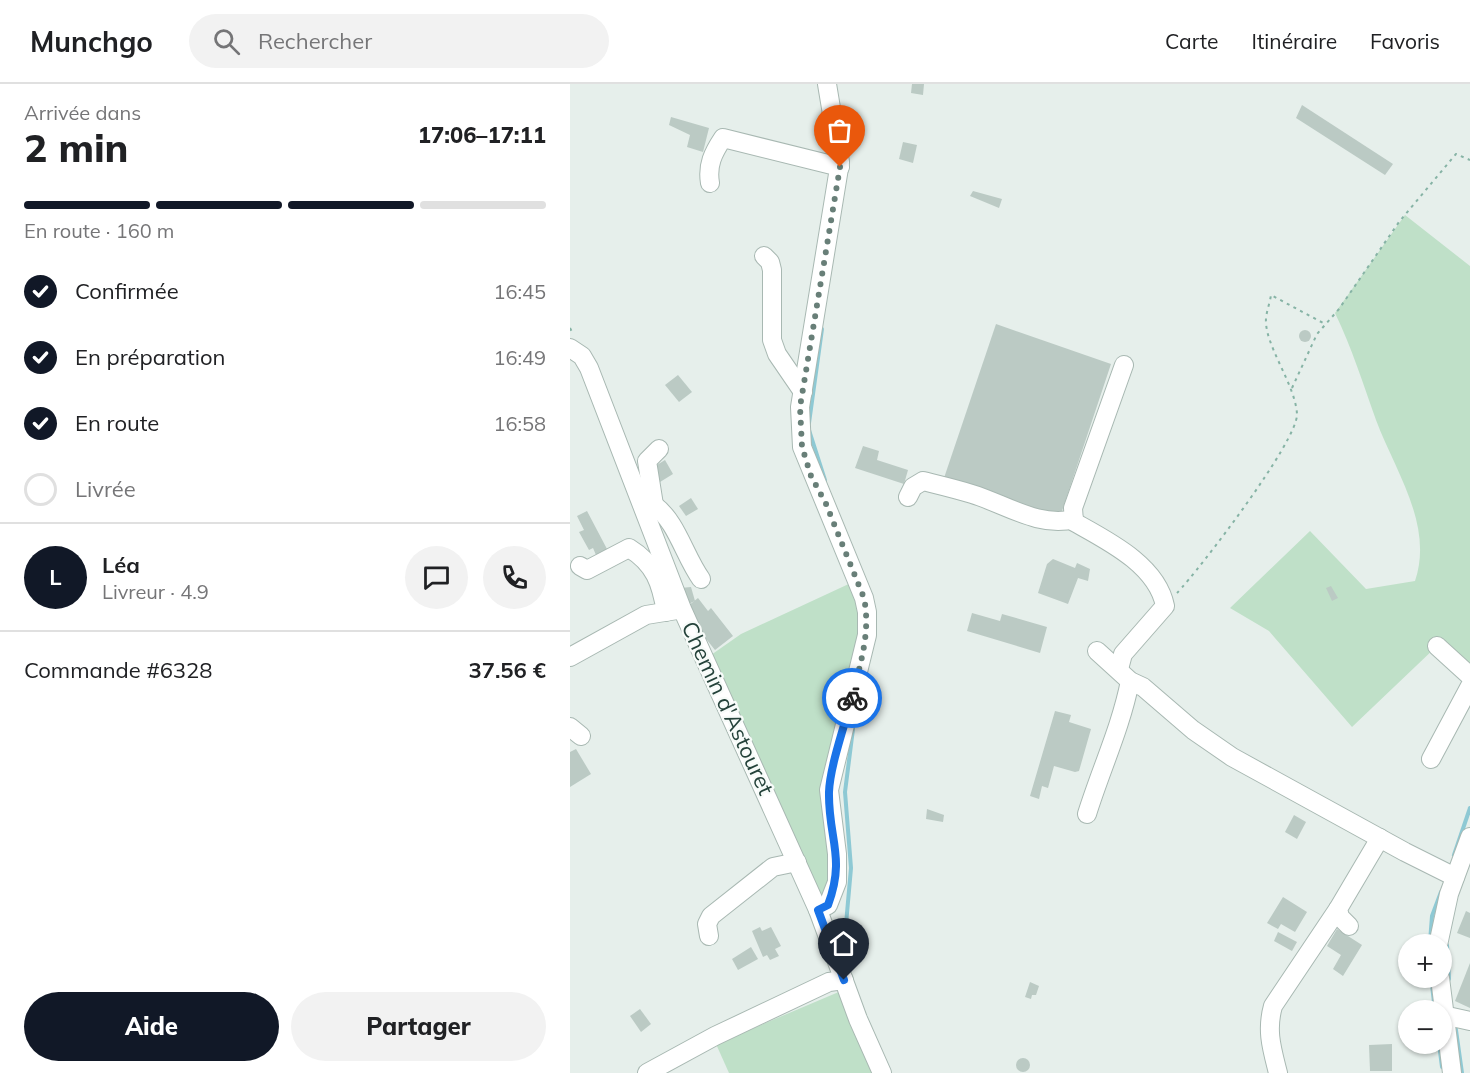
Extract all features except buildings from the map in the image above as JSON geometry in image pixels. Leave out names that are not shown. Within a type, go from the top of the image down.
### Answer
[{"type":"street","points":[[818,910],[828,905],[837,882],[837,854],[829,790],[867,635],[864,598],[826,504],[811,476],[802,447],[800,407],[840,167],[840,147],[827,84]]},
{"type":"street","points":[[710,183],[708,171],[713,153],[723,138],[840,167]]},
{"type":"street","points":[[764,256],[770,262],[772,270],[772,340],[777,354],[803,392]]},
{"type":"street","name":"Chemin d'Astouret","points":[[570,348],[582,356],[590,368],[649,507],[674,611],[797,862],[882,1073]]},
{"type":"street","points":[[1087,814],[1114,734],[1122,721],[1123,654],[1165,606],[1154,580],[1142,568],[1115,545],[1074,522],[1073,508],[1124,365]]},
{"type":"street","points":[[659,449],[647,460],[649,507],[667,515],[690,565],[701,579]]},
{"type":"street","points":[[908,497],[914,487],[923,481],[972,494],[1043,520],[1061,522],[1074,519]]},
{"type":"street","points":[[580,566],[587,570],[629,548],[647,559],[663,597],[674,611]]},
{"type":"street","points":[[570,657],[646,615],[674,611]]},
{"type":"street","points":[[1437,646],[1470,676]]},
{"type":"street","points":[[1097,651],[1193,730],[1233,757],[1455,877]]},
{"type":"street","points":[[1431,759],[1470,686]]},
{"type":"street","points":[[1439,934],[1455,877],[1470,837]]},
{"type":"street","points":[[1278,1073],[1269,1039],[1268,1023],[1273,1006],[1338,909],[1380,838]]},
{"type":"street","points":[[709,936],[707,924],[711,916],[746,896],[774,867],[797,862]]},
{"type":"street","points":[[1338,909],[1340,916],[1349,926]]},
{"type":"street","points":[[647,1073],[829,982],[844,980]]},
{"type":"street","points":[[1452,1017],[1470,1021]]},
{"type":"street","points":[[1449,1054],[1452,1073]]},
{"type":"path","points":[[1291,389],[1317,334],[1339,309],[1399,222],[1448,160],[1456,154],[1470,160]]},
{"type":"path","points":[[1165,606],[1190,578],[1286,443],[1297,416],[1291,389],[1266,320],[1271,295],[1325,324]]},
{"type":"green space","points":[[1405,215],[1470,266],[1470,675],[1437,646],[1352,727],[1269,631],[1230,608],[1310,531],[1366,589],[1415,581],[1420,560],[1420,539],[1416,519],[1335,313]]},
{"type":"green space","points":[[853,582],[862,617],[838,732],[833,880],[822,904],[711,655],[741,634]]},
{"type":"green space","points":[[841,991],[877,1073],[729,1073],[716,1044]]},
{"type":"waterway","points":[[809,423],[822,329]]},
{"type":"waterway","points":[[809,430],[825,480]]},
{"type":"waterway","points":[[843,958],[851,868],[845,792],[853,729]]},
{"type":"waterway","points":[[1454,855],[1470,808]]},
{"type":"waterway","points":[[1431,934],[1432,916],[1441,892]]},
{"type":"waterway","points":[[1432,988],[1434,1000]]},
{"type":"waterway","points":[[1455,1023],[1462,1073]]},
{"type":"waterway","points":[[1440,1054],[1442,1067]]},
{"type":"way so far","points":[[840,167],[800,407],[802,447],[811,476],[826,504],[864,598],[867,612],[867,635],[852,698]]},
{"type":"route","points":[[844,980],[818,910],[828,905],[837,882],[837,854],[829,790],[852,698]]}]
